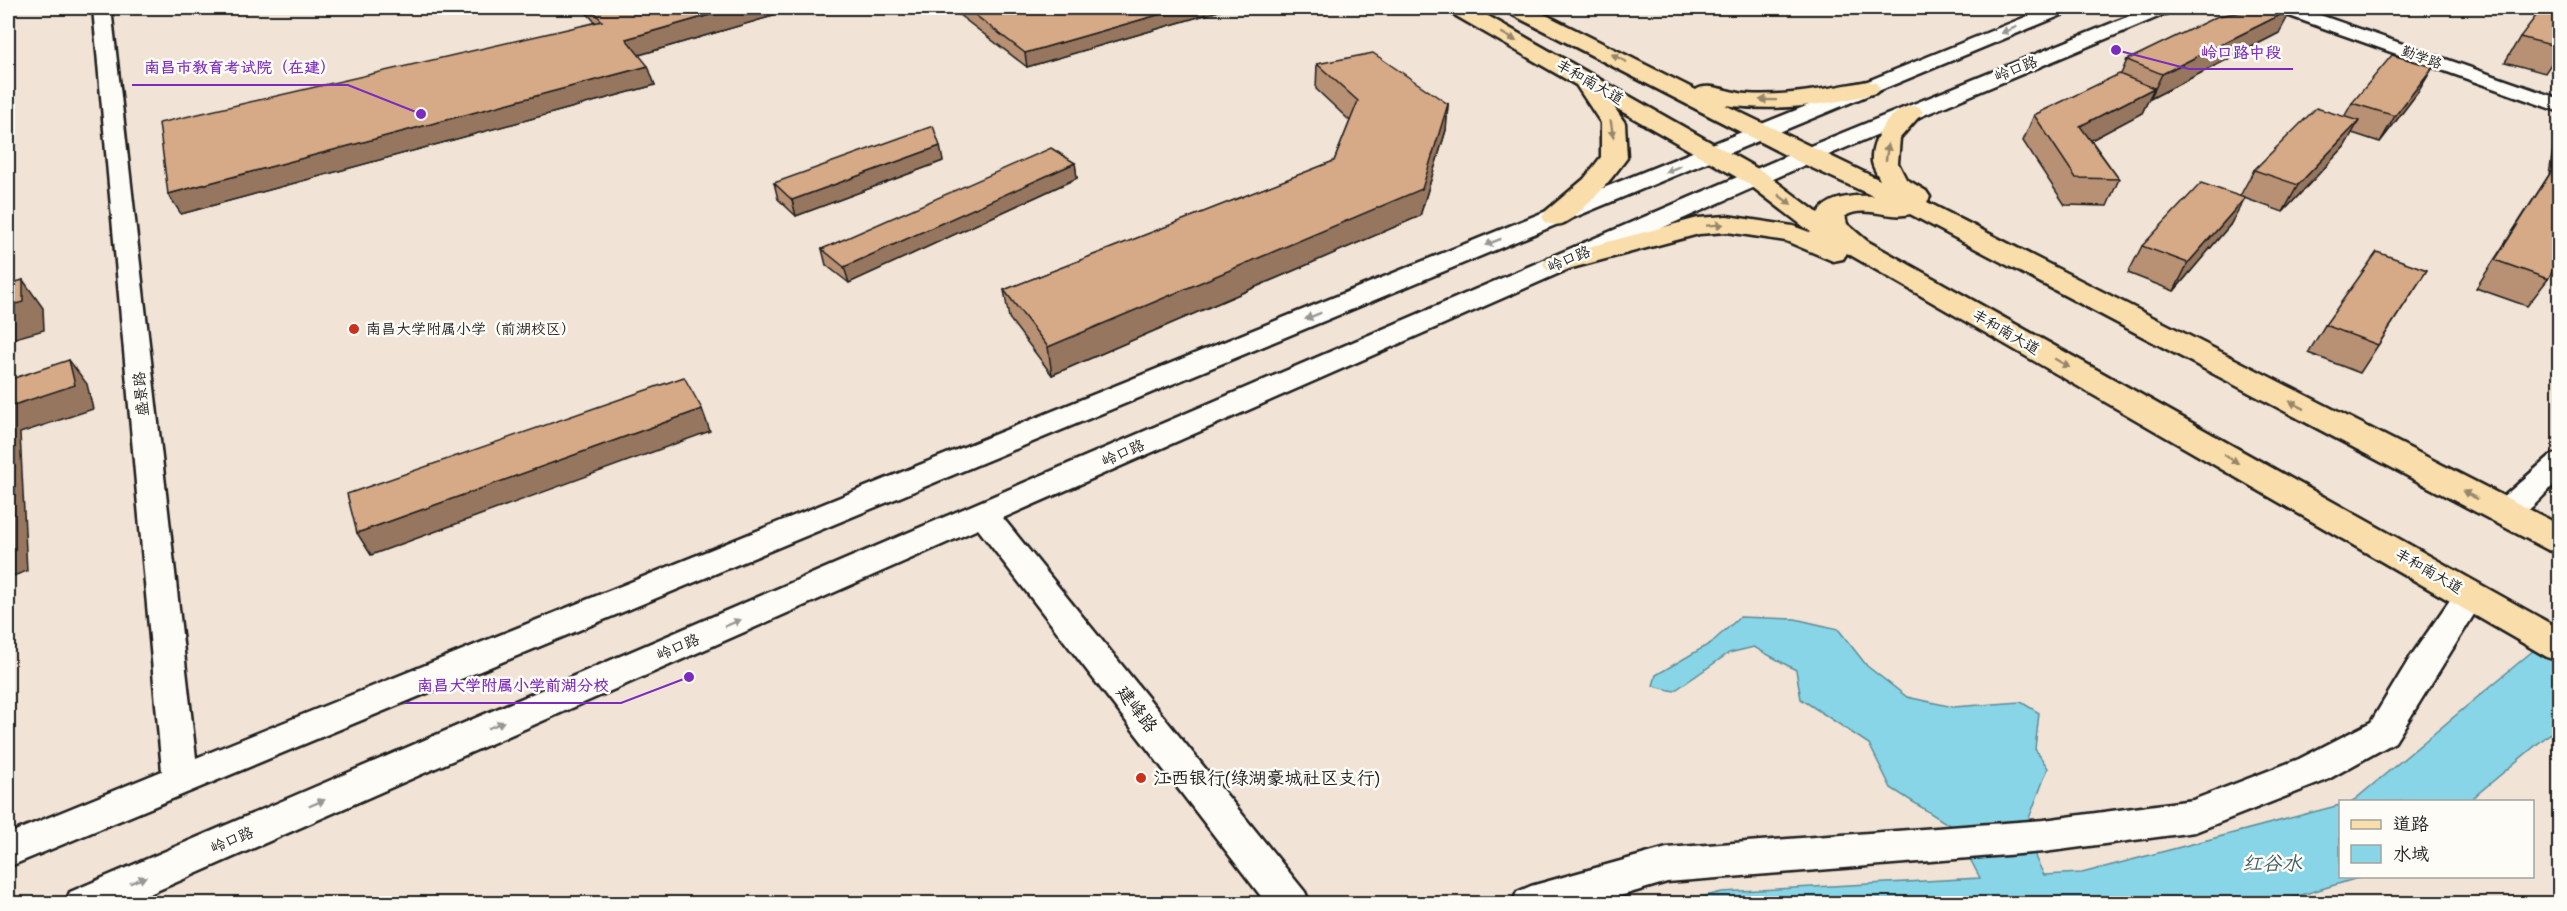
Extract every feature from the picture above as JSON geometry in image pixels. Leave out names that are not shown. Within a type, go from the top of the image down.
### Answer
[{"type":"main road","name":"丰和南大道","points":[[1459,8],[1756,178],[1813,222],[2559,647]]},
{"type":"main road","points":[[1530,11],[1806,156],[1959,229],[2559,541]]},
{"type":"main road","points":[[1650,74],[1713,95],[1744,100],[1793,100],[1868,88]]},
{"type":"main road","points":[[1556,217],[1593,184],[1614,158],[1613,123],[1584,79]]},
{"type":"main road","points":[[1911,112],[1888,137],[1885,163],[1895,184],[2061,282]]},
{"type":"main road","points":[[1806,156],[1880,205],[2021,278],[2160,334]]},
{"type":"main road","points":[[1890,265],[1834,228],[1831,213],[1836,208],[1853,204],[1880,205],[1904,210],[1959,229]]},
{"type":"main road","points":[[1557,264],[1698,226],[1727,224],[1793,234],[2000,328]]},
{"type":"street","name":"盛景路","points":[[102,8],[181,780]]},
{"type":"street","points":[[8,851],[2063,8]]},
{"type":"street","name":"岭口路","points":[[84,903],[1806,156],[2164,8]]},
{"type":"street","name":"勤学路","points":[[2284,8],[2559,106]]},
{"type":"street","points":[[2504,513],[2559,463]]},
{"type":"street","name":"建峰路","points":[[983,514],[1291,903]]},
{"type":"street","points":[[1531,903],[1667,865],[2044,836],[2195,816],[2312,770],[2383,732],[2423,665],[2470,595]]},
{"type":"water","name":"红谷水","points":[[1740,617],[1795,619],[1838,629],[1867,666],[1907,697],[1953,707],[2021,702],[2039,713],[2035,749],[2048,768],[2028,821],[2036,859],[2044,875],[2082,873],[2339,805],[2339,878],[2358,878],[2272,904],[1676,903],[1722,892],[1980,878],[1954,828],[1891,788],[1869,744],[1801,699],[1796,670],[1754,647],[1729,653],[1674,691],[1653,686],[1656,675],[1711,643]]},
{"type":"water","points":[[2559,629],[2559,726],[2470,800],[2354,800]]},
{"type":"building","points":[[591,8],[734,8],[626,39],[648,66],[168,194],[159,123],[602,21]]},
{"type":"building","points":[[966,8],[1182,8],[1025,53]]},
{"type":"building","points":[[2265,8],[2292,9],[2162,74],[2127,60],[2218,16]]},
{"type":"building","points":[[2542,8],[2559,8],[2559,47],[2520,37]]},
{"type":"building","points":[[1373,53],[1448,104],[1422,189],[1048,347],[1004,290],[1334,161],[1358,101],[1317,64]]},
{"type":"building","points":[[2392,55],[2433,67],[2395,116],[2352,103]]},
{"type":"building","points":[[2119,74],[2154,88],[2080,126],[2119,179],[2076,178],[2034,115]]},
{"type":"building","points":[[2316,108],[2359,121],[2298,185],[2254,170]]},
{"type":"building","points":[[933,126],[940,146],[792,200],[774,183]]},
{"type":"building","points":[[1051,148],[1075,163],[844,267],[822,249]]},
{"type":"building","points":[[2553,169],[2559,171],[2559,258],[2548,279],[2495,260]]},
{"type":"building","points":[[2201,183],[2245,198],[2188,263],[2142,246]]},
{"type":"building","points":[[2377,252],[2427,270],[2378,345],[2325,325]]},
{"type":"building","points":[[23,280],[23,302],[8,306],[8,284]]},
{"type":"building","points":[[69,360],[75,385],[8,407],[8,380]]},
{"type":"building","points":[[684,377],[702,409],[357,533],[347,494]]},
{"type":"place","name":"岭口路中段","points":[[2116,50]]},
{"type":"place","name":"南昌市教育考试院（在建）","points":[[421,114]]},
{"type":"place","name":"南昌大学附属小学（前湖校区）","points":[[354,329]]},
{"type":"place","name":"南昌大学附属小学前湖分校","points":[[689,677]]},
{"type":"place","name":"江西银行(绿湖豪城社区支行)","points":[[1141,778]]}]
